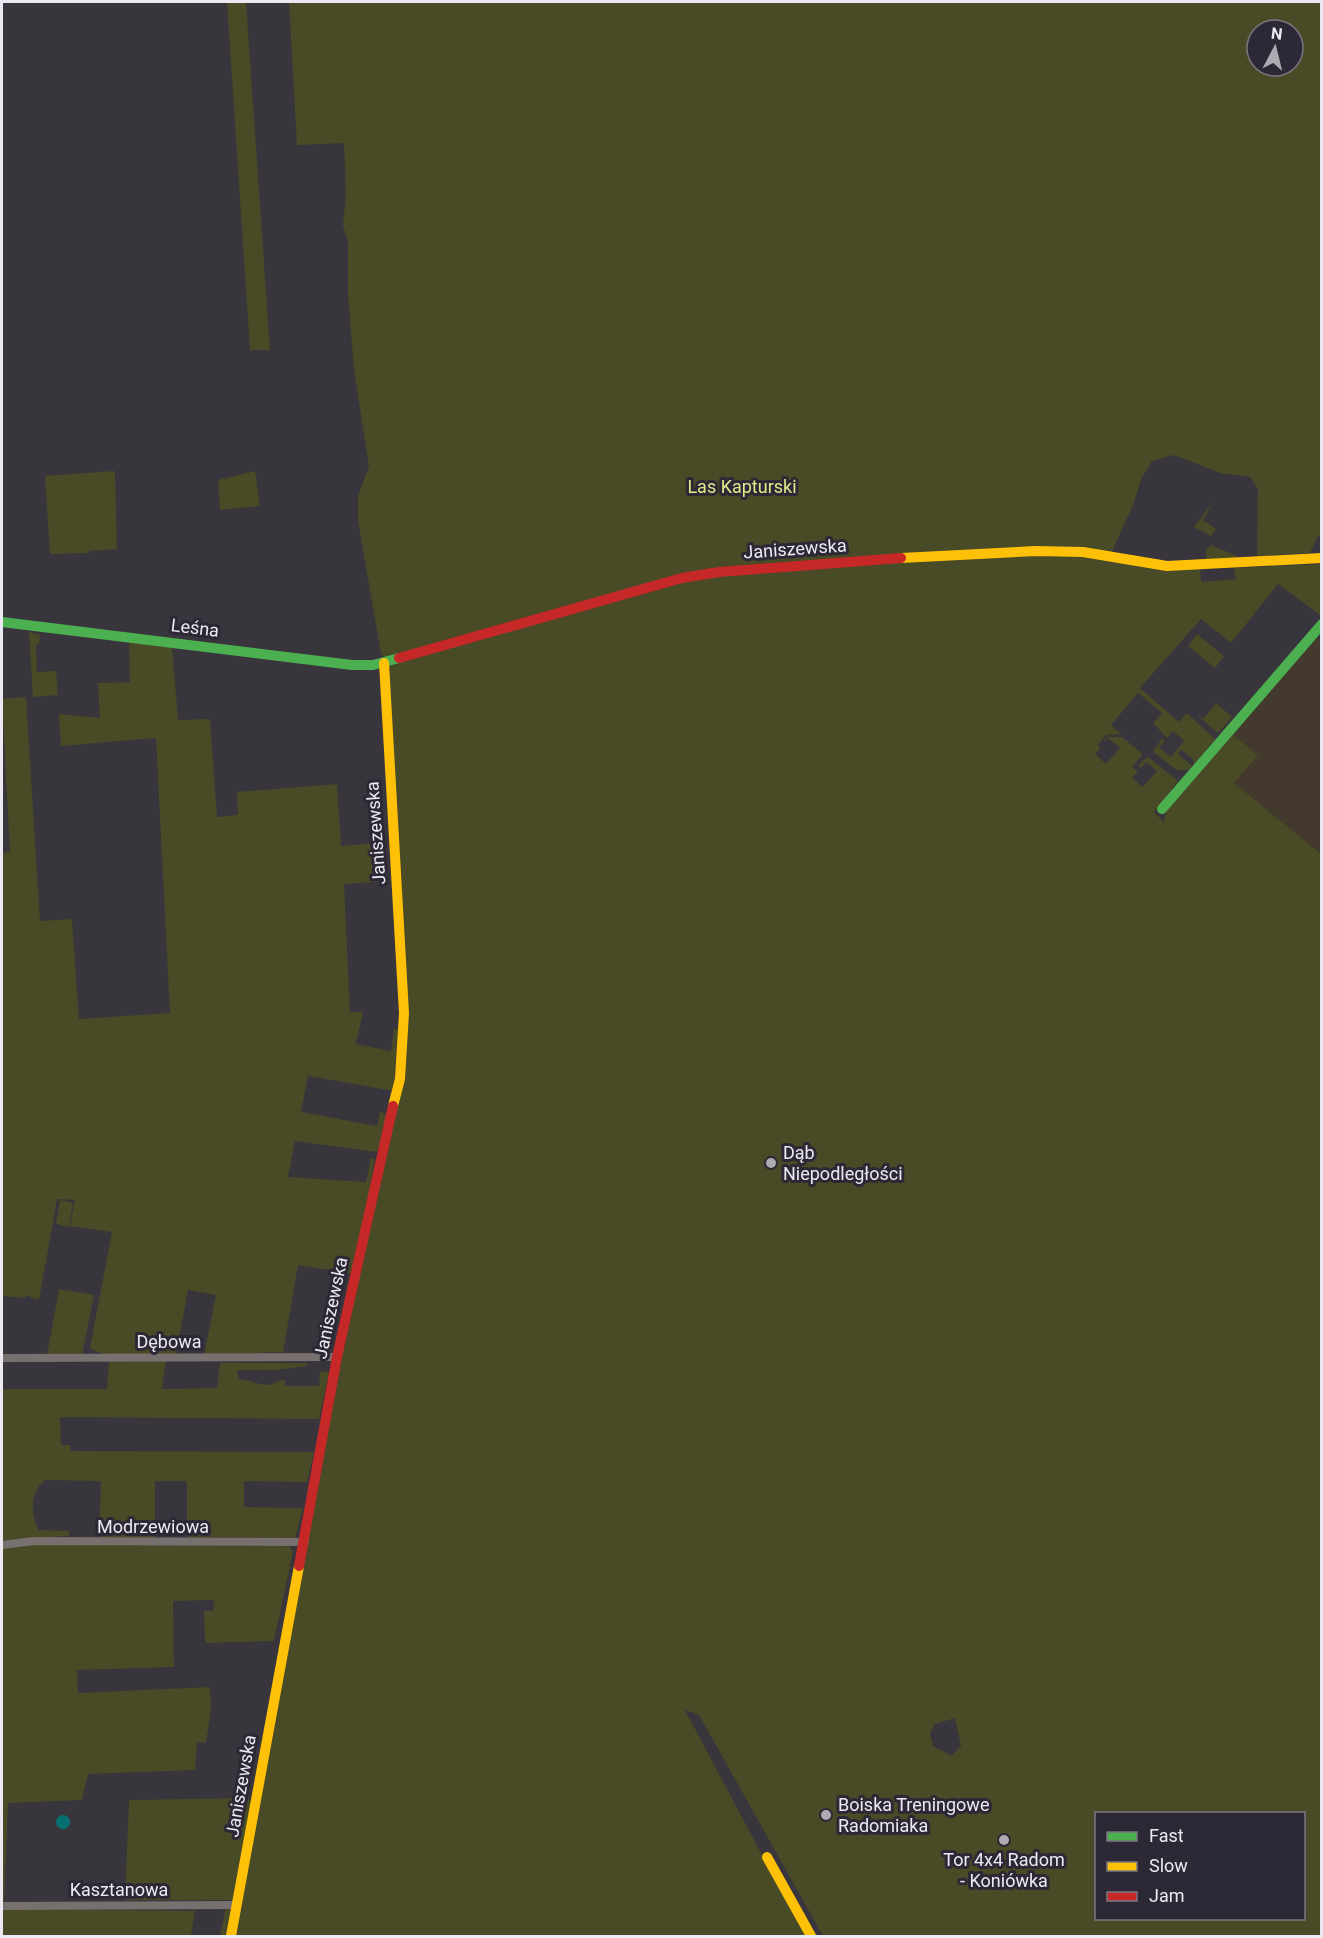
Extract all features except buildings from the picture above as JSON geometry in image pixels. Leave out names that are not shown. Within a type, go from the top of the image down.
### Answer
[{"type":"street","name":"Janiszewska","points":[[231,1936],[280,1657],[305,1542],[338,1357],[382,1147],[396,1101],[404,1034],[384,663],[682,578],[719,572],[948,554],[1036,551],[1083,552],[1167,566],[1322,558]]},
{"type":"street","name":"Leśna","points":[[2,622],[352,665],[384,663]]},
{"type":"street","points":[[1162,809],[1322,624]]},
{"type":"street","name":"Dębowa","points":[[2,1358],[338,1357]]},
{"type":"street","name":"Modrzewiowa","points":[[2,1545],[34,1541],[305,1542]]},
{"type":"street","points":[[767,1857],[812,1936]]},
{"type":"street","name":"Kasztanowa","points":[[2,1906],[237,1905]]},
{"type":"shaded area","points":[[1321,637],[1322,923],[1166,812],[1316,639]]},
{"type":"green space","points":[[227,2],[246,2],[270,350],[250,350]]},
{"type":"green space","name":"Las Kapturski","points":[[289,2],[1321,2],[1321,538],[1318,536],[1310,553],[1257,556],[1258,489],[1250,477],[1220,473],[1174,455],[1152,461],[1141,479],[1134,503],[1108,560],[1200,569],[1201,582],[1236,579],[1234,568],[1321,564],[1321,613],[1320,615],[1278,584],[1231,643],[1201,619],[1140,688],[1179,722],[1187,713],[1215,739],[1194,764],[1193,759],[1181,750],[1178,754],[1192,766],[1188,770],[1177,770],[1153,752],[1162,738],[1165,740],[1159,747],[1171,757],[1184,741],[1173,731],[1167,738],[1153,723],[1162,713],[1138,693],[1111,725],[1121,734],[1106,735],[1098,745],[1100,748],[1095,754],[1106,764],[1120,748],[1108,738],[1102,743],[1107,737],[1122,737],[1143,754],[1132,767],[1138,771],[1132,778],[1143,787],[1157,771],[1146,762],[1141,768],[1138,765],[1148,757],[1178,781],[1154,812],[1164,822],[1166,812],[1233,735],[1258,755],[1234,783],[1321,854],[1321,1936],[823,1936],[699,1715],[685,1710],[805,1936],[233,1936],[313,1491],[394,1115],[397,1111],[397,1091],[407,1016],[385,657],[381,654],[358,520],[358,496],[369,466],[354,370],[348,294],[348,242],[343,225],[346,195],[344,143],[297,145]],"holes":[[[955,1718],[961,1746],[952,1756],[933,1746],[930,1733],[935,1724]]]},
{"type":"green space","points":[[115,471],[117,549],[89,551],[89,553],[50,554],[45,476]]},
{"type":"green space","points":[[255,471],[260,506],[220,510],[218,480]]},
{"type":"green space","points":[[1214,501],[1203,520],[1216,529],[1211,536],[1194,527]]},
{"type":"green space","points":[[1211,545],[1237,557],[1206,560],[1206,550]]},
{"type":"green space","points":[[29,632],[40,635],[39,644],[36,644],[37,672],[56,671],[58,695],[33,697]]},
{"type":"green space","points":[[1197,634],[1224,656],[1215,668],[1188,646]]},
{"type":"green space","points":[[129,641],[172,647],[178,720],[210,719],[217,817],[238,815],[237,792],[337,784],[341,846],[386,842],[387,881],[344,884],[350,1012],[363,1012],[356,1044],[391,1051],[394,1028],[401,1031],[394,1091],[308,1076],[301,1112],[377,1126],[380,1112],[389,1115],[377,1152],[295,1141],[288,1177],[366,1182],[371,1158],[375,1159],[354,1274],[298,1265],[283,1352],[204,1355],[216,1295],[188,1290],[176,1355],[119,1356],[108,1355],[90,1348],[112,1232],[70,1226],[75,1200],[57,1199],[39,1300],[26,1295],[25,1298],[2,1296],[2,853],[10,852],[2,699],[26,697],[40,921],[72,919],[79,1019],[170,1013],[156,738],[61,746],[59,714],[100,718],[98,683],[130,682]]},
{"type":"green space","points":[[1215,702],[1232,717],[1218,733],[1199,717],[1204,718]]},
{"type":"green space","points":[[60,1200],[73,1203],[69,1227],[56,1224]]},
{"type":"green space","points":[[59,1289],[94,1295],[82,1355],[47,1355]]},
{"type":"green space","points":[[166,1360],[162,1389],[217,1388],[220,1363],[307,1363],[307,1366],[276,1370],[237,1370],[239,1379],[265,1385],[285,1380],[285,1386],[319,1386],[320,1372],[326,1371],[329,1373],[319,1419],[60,1417],[61,1445],[70,1445],[70,1451],[314,1452],[307,1482],[244,1481],[244,1507],[303,1508],[295,1538],[187,1537],[187,1481],[155,1481],[155,1537],[99,1537],[101,1481],[45,1480],[34,1497],[33,1510],[36,1524],[39,1530],[69,1531],[69,1536],[29,1538],[36,1545],[288,1544],[293,1552],[274,1641],[205,1643],[204,1611],[213,1611],[214,1600],[173,1601],[174,1667],[77,1670],[78,1693],[210,1687],[211,1711],[206,1742],[197,1743],[195,1770],[88,1774],[82,1800],[8,1803],[4,1901],[2,1901],[2,1389],[107,1389],[109,1361]]},
{"type":"green space","points":[[247,1798],[251,1801],[234,1900],[125,1900],[129,1800]]},
{"type":"green space","points":[[226,1907],[232,1911],[229,1936],[220,1936]]},
{"type":"green space","points":[[2,1909],[195,1911],[191,1936],[2,1936]]},
{"type":"water","points":[[60,1815],[66,1815],[70,1822],[66,1829],[60,1829],[56,1825],[56,1819]]},
{"type":"traffic: fast","points":[[2,622],[352,665],[373,665],[399,658]]},
{"type":"traffic: fast","points":[[1162,809],[1322,624]]},
{"type":"traffic: slow","points":[[901,558],[1036,551],[1083,552],[1167,566],[1322,558]]},
{"type":"traffic: slow","points":[[384,663],[404,1013],[400,1079],[393,1106]]},
{"type":"traffic: slow","points":[[231,1936],[299,1566]]},
{"type":"traffic: slow","points":[[767,1857],[811,1936]]},
{"type":"traffic: jam","points":[[399,658],[682,578],[719,572],[901,558]]},
{"type":"traffic: jam","points":[[299,1566],[337,1357],[393,1106]]},
{"type":"place","name":"Dąb Niepodległości","points":[[771,1163]]},
{"type":"place","name":"Boiska Treningowe Radomiaka","points":[[826,1815]]},
{"type":"place","name":"Tor 4x4 Radom - Koniówka","points":[[1004,1840]]}]
